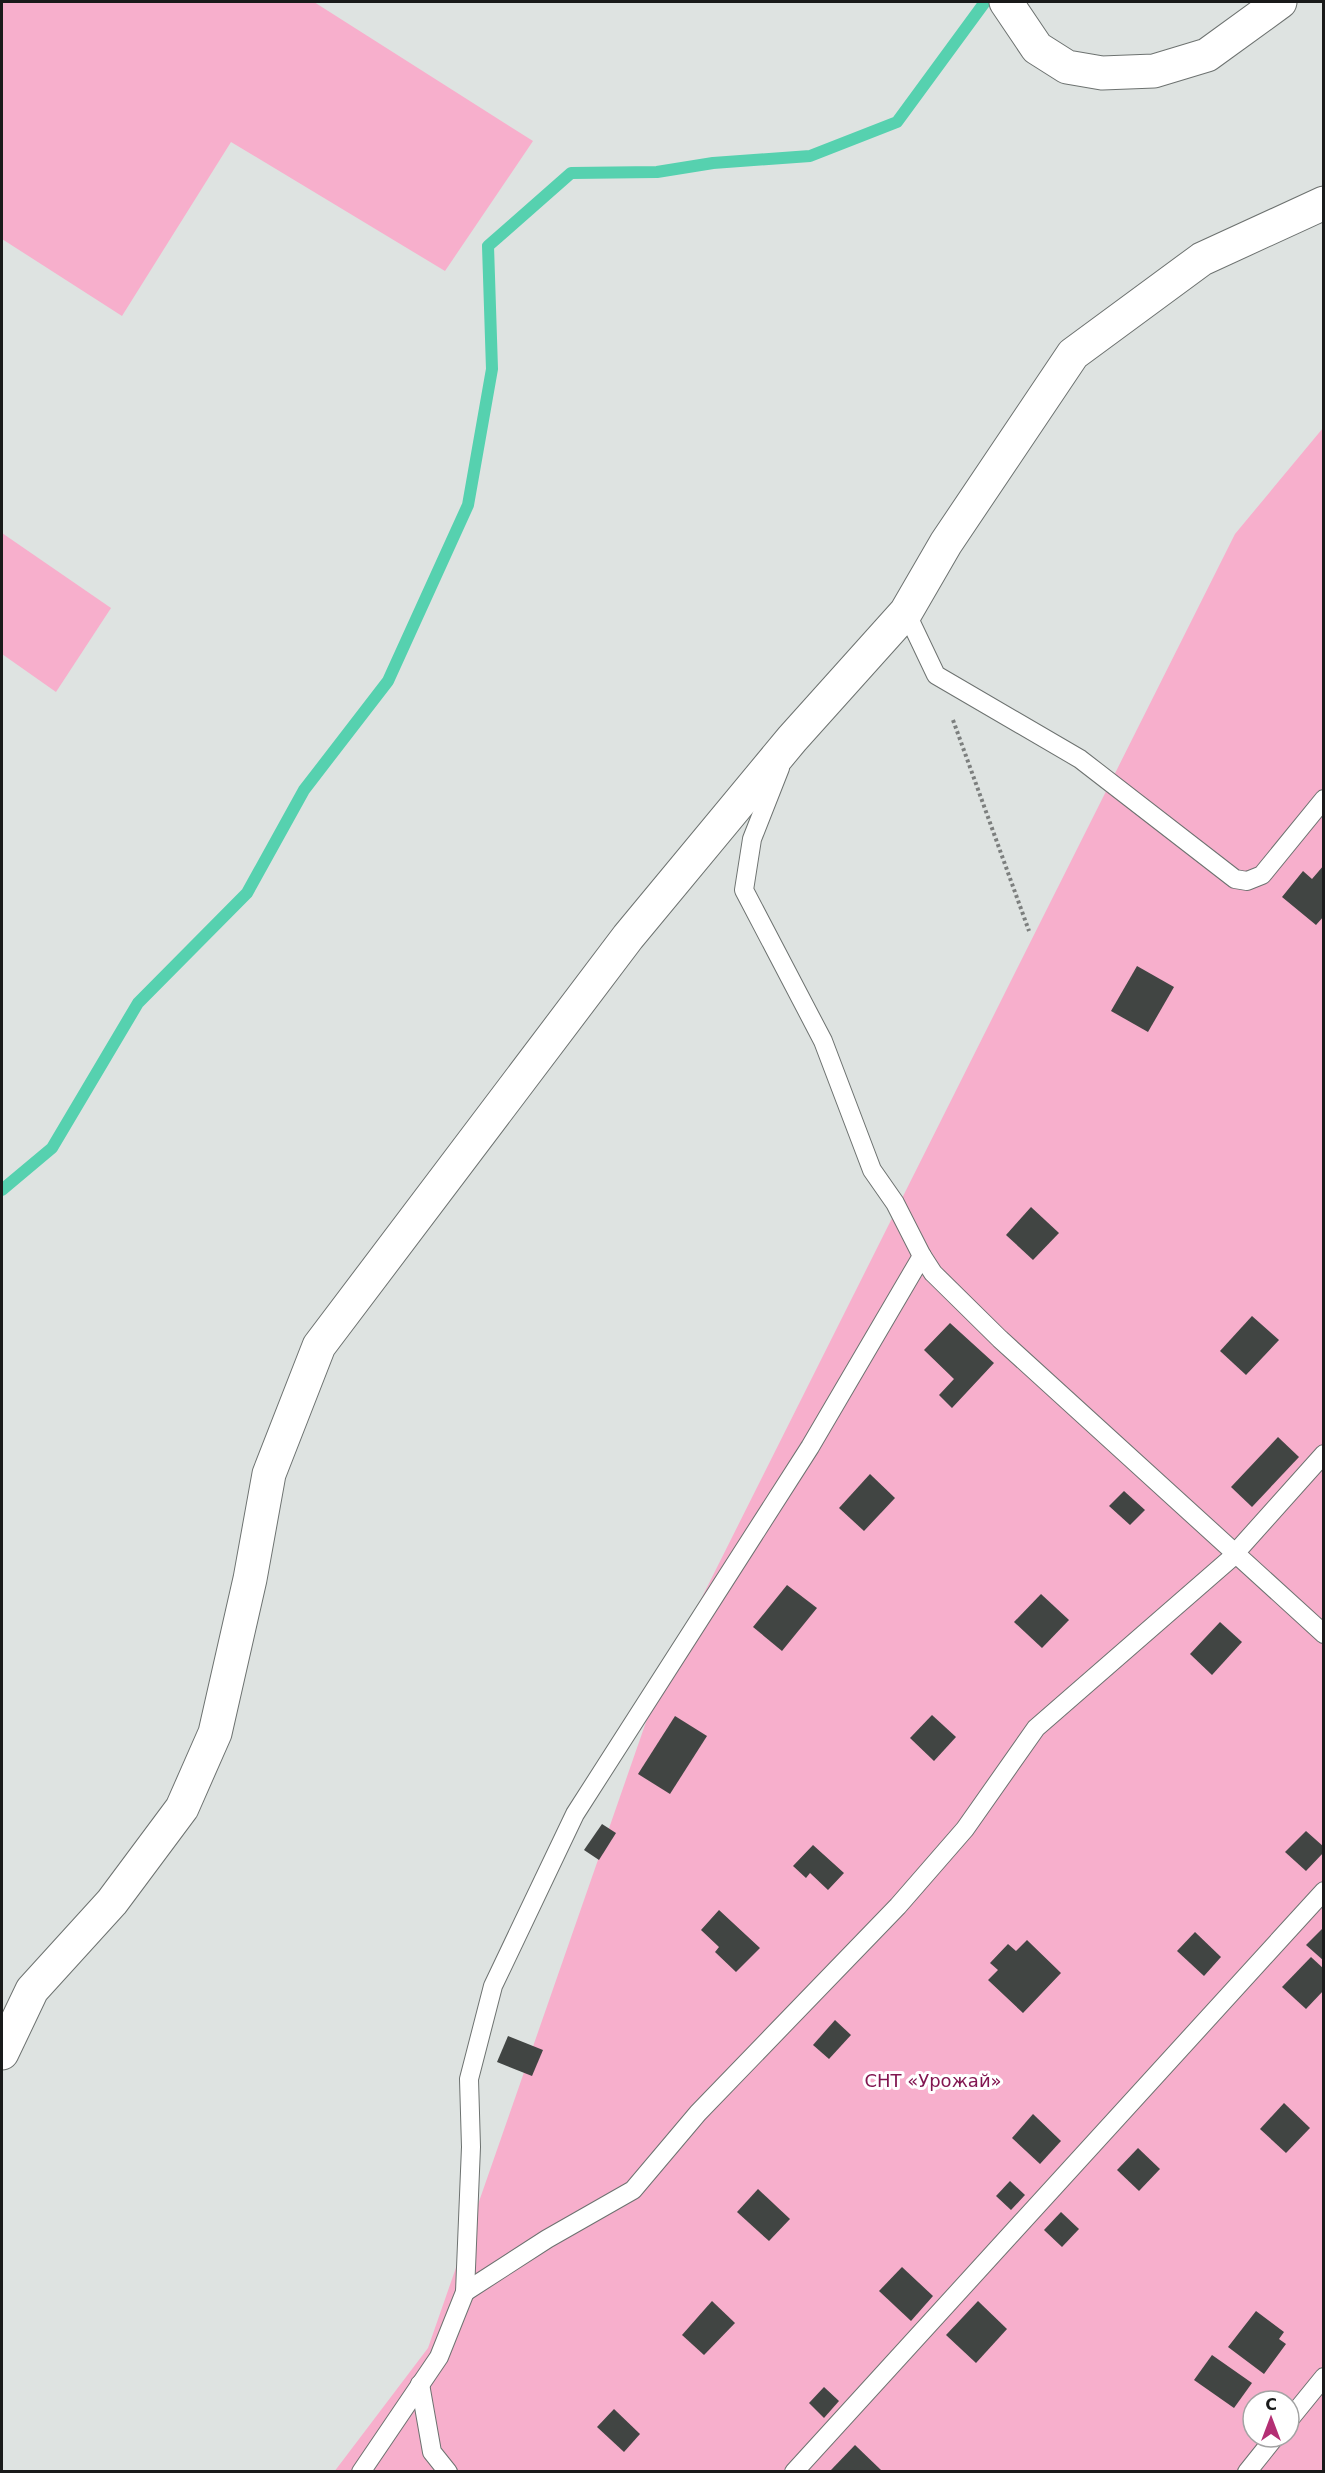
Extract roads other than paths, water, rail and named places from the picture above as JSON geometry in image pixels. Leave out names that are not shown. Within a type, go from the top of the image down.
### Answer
[{"type":"street","points":[[1006,2],[1037,48],[1067,67],[1102,73],[1155,71],[1207,55],[1280,2]]},
{"type":"street","points":[[2,2053],[32,1990],[112,1902],[182,1808],[187,1797],[215,1733],[250,1579],[269,1474],[319,1346],[628,937],[792,739],[906,612],[946,543],[1073,354],[1202,259],[1323,203]]},
{"type":"lane","points":[[906,612],[936,675],[1080,759],[1235,879],[1247,881],[1262,875],[1323,799]]},
{"type":"lane","points":[[792,739],[752,839],[744,890],[823,1041],[872,1170],[895,1203],[922,1256],[933,1273],[1000,1339],[1236,1552],[1323,1634]]},
{"type":"lane","points":[[361,2472],[439,2357],[465,2292],[471,2146],[469,2079],[493,1986],[575,1814],[810,1447],[922,1256]]},
{"type":"lane","points":[[465,2292],[547,2239],[633,2190],[698,2113],[898,1906],[965,1829],[1036,1728],[1236,1552],[1323,1454]]},
{"type":"lane","points":[[794,2472],[1323,1891]]},
{"type":"lane","points":[[1301,2405],[1323,2378]]},
{"type":"lane","points":[[420,2384],[432,2452],[448,2472]]},
{"type":"lane","points":[[1247,2472],[1265,2449]]},
{"type":"waterway","points":[[2,1190],[52,1148],[138,1003],[247,893],[304,790],[388,681],[468,505],[492,369],[488,246],[571,173],[657,172],[713,163],[810,156],[897,122],[985,2]]},
{"type":"park label","name":"СНТ «Урожай»","points":[[933,2081]]}]
